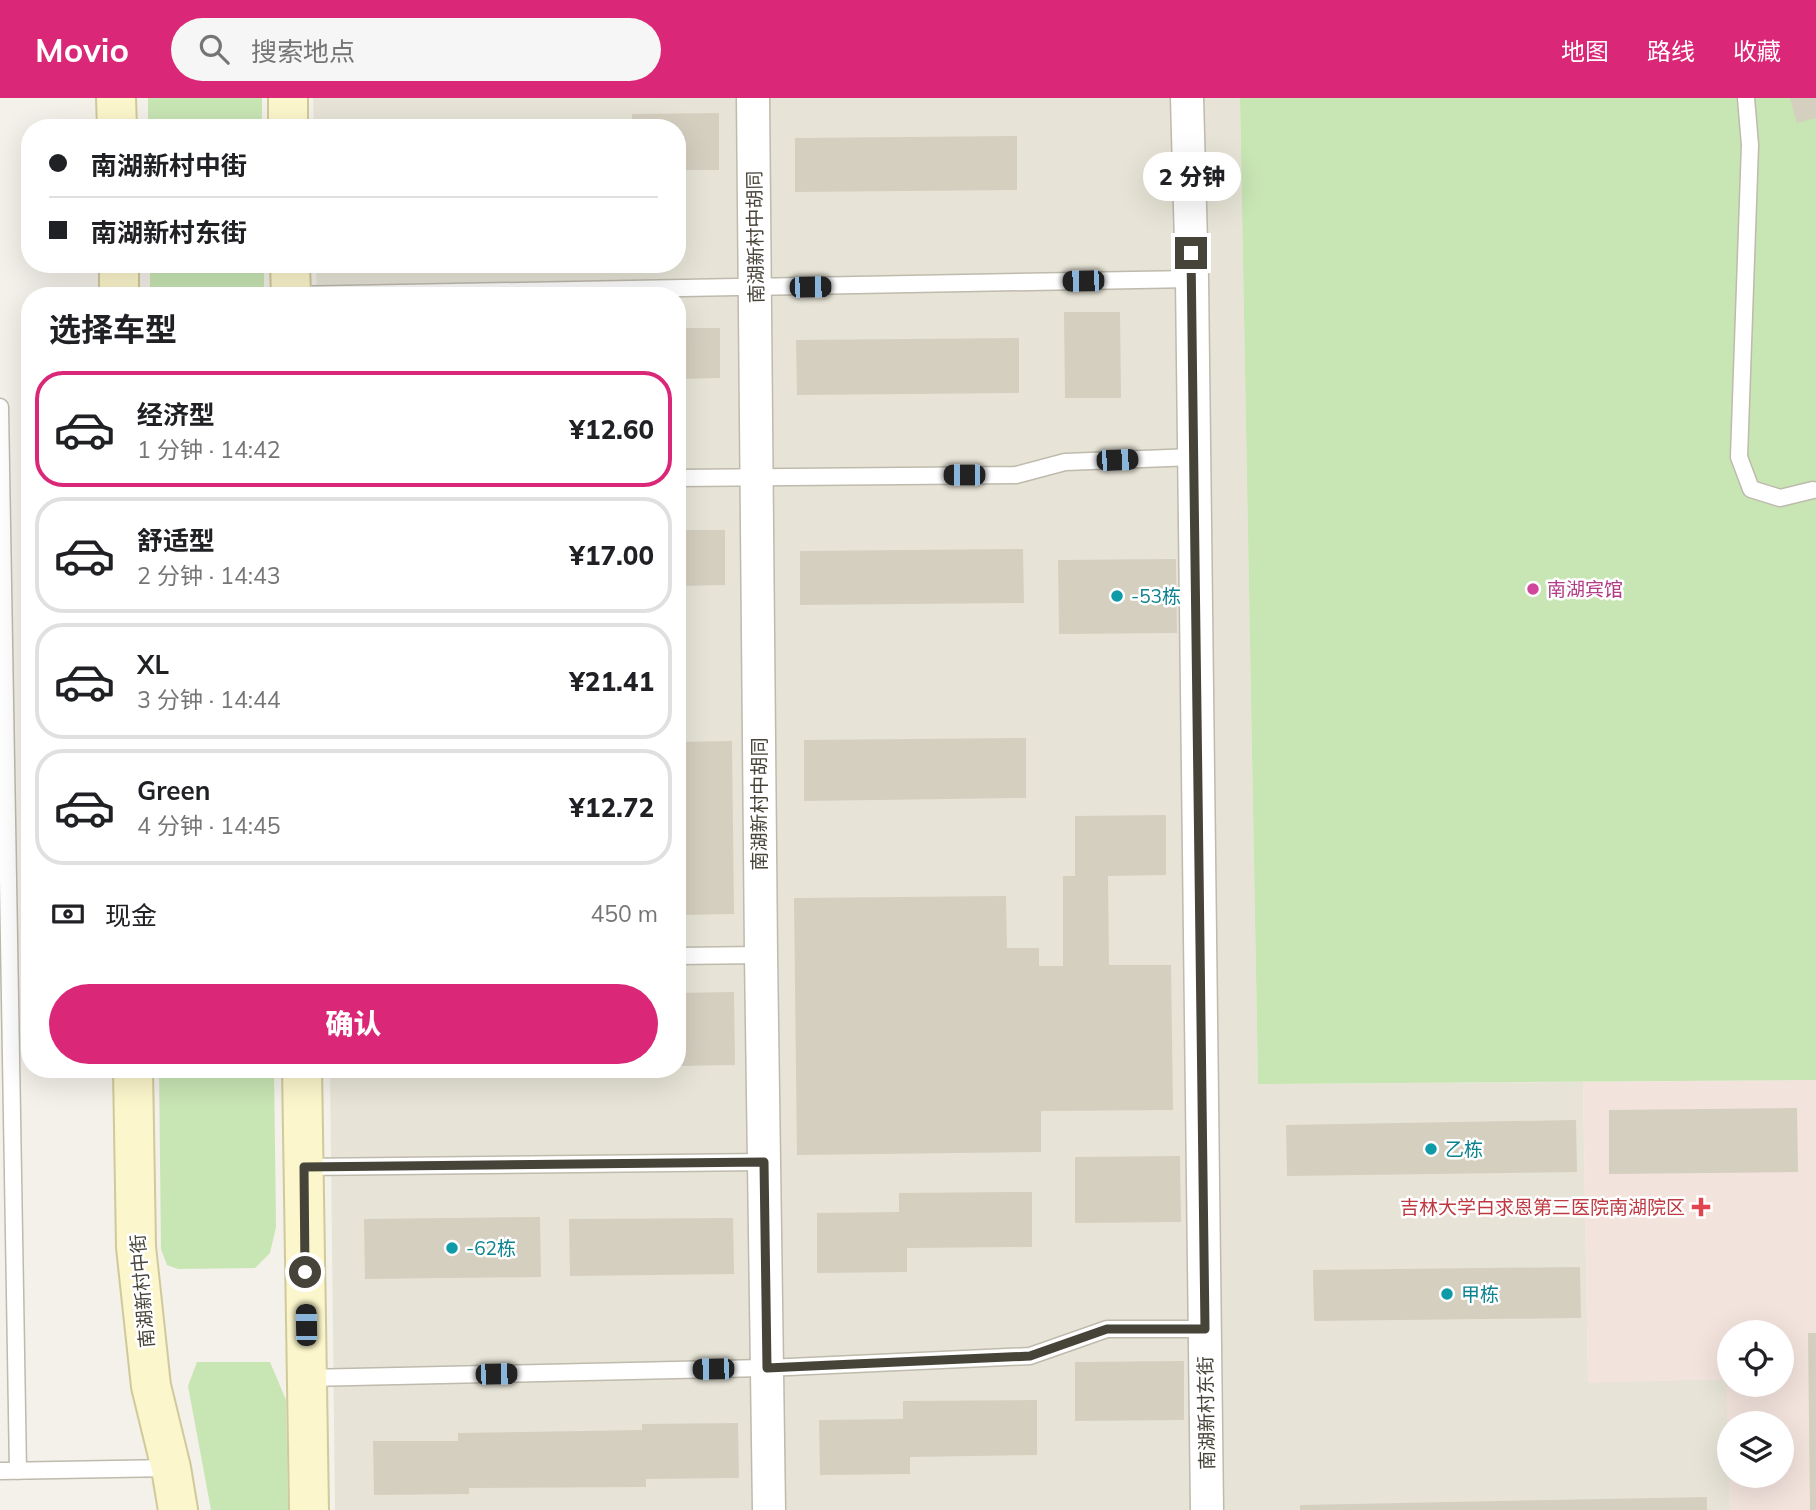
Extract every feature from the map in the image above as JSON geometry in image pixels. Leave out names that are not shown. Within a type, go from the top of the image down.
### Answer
[{"type":"street","points":[[116,98],[117,119]]},
{"type":"street","points":[[288,98],[288,119]]},
{"type":"street","name":"南湖新村中胡同","points":[[753,98],[769,1510]]},
{"type":"street","name":"南湖新村东街","points":[[1187,98],[1192,279],[1207,1510]]},
{"type":"street","name":"南湖新村中街","points":[[133,1078],[136,1247],[150,1386],[172,1468],[178,1510]]},
{"type":"street","points":[[302,1078],[309,1510]]},
{"type":"lane","points":[[1181,98],[1187,98]]},
{"type":"lane","points":[[1746,98],[1750,145],[1739,457],[1751,489],[1780,498],[1812,490]]},
{"type":"lane","points":[[686,289],[1192,279]]},
{"type":"lane","points":[[0,407],[18,1471]]},
{"type":"lane","points":[[686,478],[1016,475],[1066,462],[1194,457]]},
{"type":"lane","points":[[686,956],[761,955]]},
{"type":"lane","points":[[304,1167],[764,1162]]},
{"type":"lane","points":[[307,1378],[767,1368],[1030,1356],[1107,1329],[1205,1329]]},
{"type":"lane","points":[[0,1471],[172,1468]]},
{"type":"shaded area","points":[[313,98],[1240,98],[1258,1084],[1583,1082],[1588,1382],[1717,1379],[1717,1397],[1727,1397],[1728,1411],[1717,1411],[1717,1488],[1729,1488],[1730,1510],[335,1510],[330,1078],[686,1078],[686,287],[317,287],[316,273],[686,273],[686,119],[314,119]]},
{"type":"shaded area","name":"吉林大学白求恩第三医院南湖院区","points":[[1816,1080],[1816,1510],[1730,1510],[1729,1488],[1794,1488],[1794,1411],[1727,1411],[1727,1397],[1794,1397],[1794,1320],[1717,1320],[1717,1379],[1588,1383],[1583,1082]]},
{"type":"green space","points":[[148,98],[262,98],[262,119],[148,119]]},
{"type":"green space","name":"南湖宾馆","points":[[1240,98],[1816,98],[1816,1080],[1258,1084]]},
{"type":"green space","points":[[150,273],[264,273],[264,287],[150,287]]},
{"type":"green space","points":[[159,1078],[274,1078],[276,1227],[270,1253],[255,1268],[178,1269],[167,1265],[161,1249]]},
{"type":"green space","points":[[197,1362],[270,1362],[286,1400],[288,1510],[211,1510],[188,1386]]},
{"type":"building","points":[[1790,98],[1816,98],[1816,118],[1797,123]]},
{"type":"building","points":[[719,113],[719,170],[686,170],[686,119],[632,119],[632,114]]},
{"type":"building","points":[[1017,136],[1017,190],[795,192],[795,138]]},
{"type":"building","points":[[1064,312],[1120,312],[1121,398],[1065,398]]},
{"type":"building","points":[[686,328],[720,328],[720,378],[686,379]]},
{"type":"building","points":[[1019,338],[1019,393],[797,395],[796,340]]},
{"type":"building","points":[[686,530],[725,530],[725,585],[686,586]]},
{"type":"building","points":[[1023,549],[1024,603],[800,605],[800,551]]},
{"type":"building","name":"-53栋","points":[[1176,559],[1177,633],[1059,634],[1058,560]]},
{"type":"building","points":[[1026,738],[1026,798],[804,801],[804,740]]},
{"type":"building","points":[[732,741],[734,914],[686,915],[686,742]]},
{"type":"building","points":[[1166,815],[1166,875],[1108,876],[1109,965],[1171,965],[1173,1110],[1041,1111],[1041,1152],[797,1155],[794,898],[1006,896],[1007,948],[1039,948],[1039,966],[1063,966],[1063,876],[1075,876],[1075,816]]},
{"type":"building","points":[[734,992],[735,1065],[686,1066],[686,993]]},
{"type":"building","points":[[1797,1108],[1798,1172],[1609,1174],[1609,1110]]},
{"type":"building","name":"乙栋","points":[[1576,1120],[1577,1172],[1287,1176],[1286,1125]]},
{"type":"building","points":[[1180,1156],[1181,1222],[1075,1223],[1075,1157]]},
{"type":"building","points":[[1032,1192],[1032,1247],[907,1248],[907,1272],[817,1273],[817,1213],[899,1212],[899,1193]]},
{"type":"building","name":"-62栋","points":[[540,1217],[541,1277],[365,1279],[364,1219]]},
{"type":"building","points":[[733,1218],[734,1274],[570,1276],[569,1219]]},
{"type":"building","name":"甲栋","points":[[1580,1267],[1581,1318],[1314,1321],[1313,1270]]},
{"type":"building","points":[[1808,1333],[1816,1333],[1816,1510],[1810,1510]]},
{"type":"building","points":[[1184,1361],[1184,1420],[1075,1421],[1075,1362]]},
{"type":"building","points":[[1037,1400],[1037,1455],[910,1457],[910,1474],[820,1475],[819,1420],[903,1419],[903,1401]]},
{"type":"building","points":[[738,1423],[739,1478],[646,1479],[646,1487],[469,1488],[469,1494],[374,1495],[373,1441],[458,1441],[458,1433],[642,1430],[642,1424]]},
{"type":"building","points":[[1707,1497],[1707,1510],[1300,1510],[1300,1505]]},
{"type":"place","name":"南湖宾馆","points":[[1533,589]]},
{"type":"place","name":"-53栋","points":[[1117,596]]},
{"type":"place","name":"乙栋","points":[[1431,1149]]},
{"type":"place","name":"吉林大学白求恩第三医院南湖院区","points":[[1701,1207]]},
{"type":"place","name":"-62栋","points":[[452,1248]]},
{"type":"place","name":"甲栋","points":[[1447,1294]]},
{"type":"route","points":[[305,1272],[304,1167],[764,1162],[767,1368],[1030,1356],[1107,1329],[1205,1329],[1191,253]]}]
